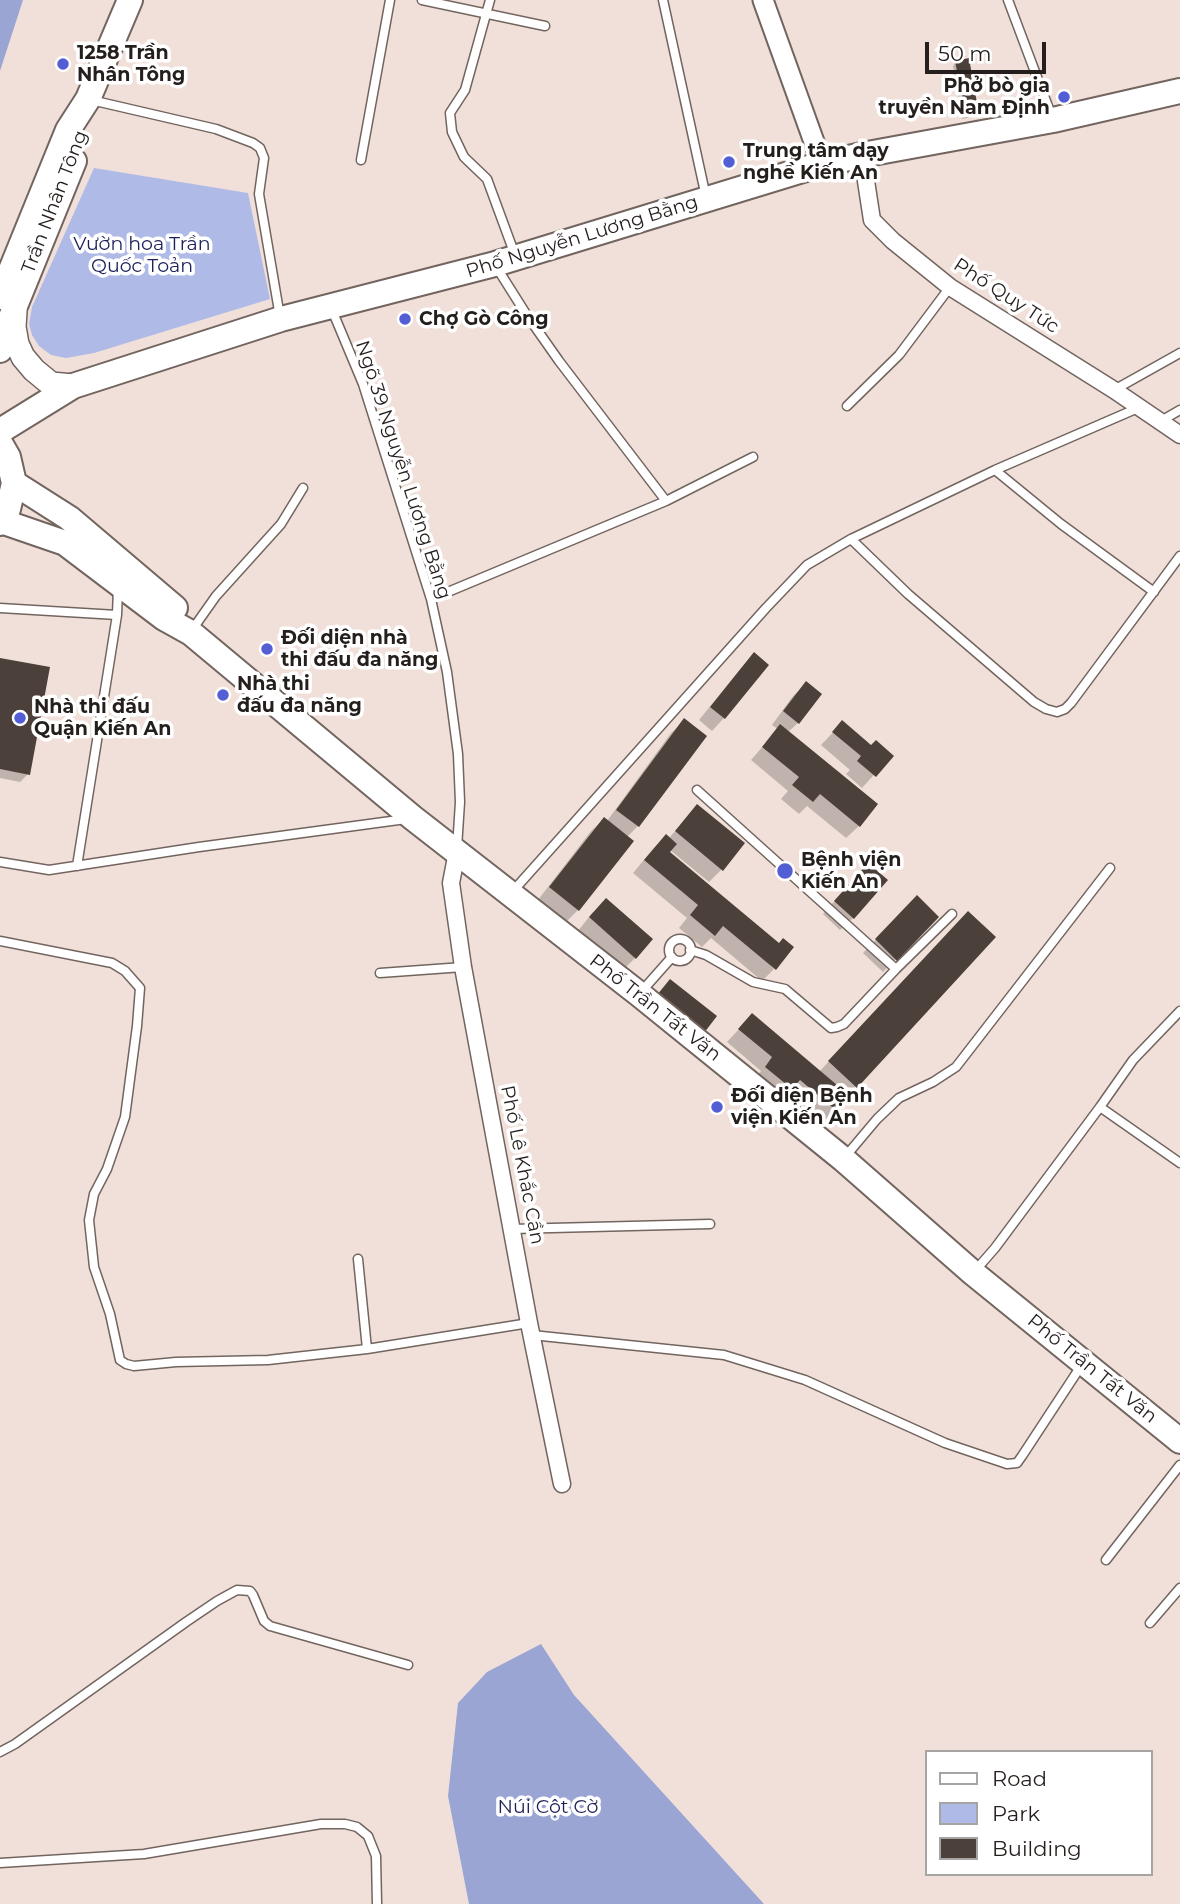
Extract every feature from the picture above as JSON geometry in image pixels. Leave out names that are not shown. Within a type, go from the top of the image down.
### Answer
[{"type":"main road","name":"Trần Nhân Tông","points":[[0,350],[7,301],[84,136],[88,99],[130,0]]},
{"type":"main road","name":"Phố Nguyễn Lương Bằng","points":[[0,431],[73,386],[281,319],[505,261],[821,164],[1053,120],[1180,91]]},
{"type":"main road","points":[[7,301],[17,344],[23,357],[51,384],[73,386]]},
{"type":"main road","points":[[0,443],[8,457],[14,483],[8,509],[1,522]]},
{"type":"main road","name":"Phố Trần Tất Văn","points":[[14,483],[69,518],[163,596],[173,605],[191,633]]},
{"type":"main road","name":"Phố Trần Tất Văn","points":[[1,522],[65,543],[164,618],[191,633],[413,818],[639,994],[843,1159],[973,1273],[1180,1441]]},
{"type":"street","points":[[763,0],[821,164]]},
{"type":"street","name":"Phố Quy Tức","points":[[862,155],[872,220],[893,242],[950,287],[1141,407],[1180,435]]},
{"type":"street","name":"Phố Lê Khắc Cần","points":[[457,852],[451,883],[463,967],[530,1329],[562,1484]]},
{"type":"lane","points":[[361,160],[390,0]]},
{"type":"lane","points":[[422,0],[545,26]]},
{"type":"lane","points":[[491,0],[465,90],[450,113],[452,132],[464,157],[486,179],[505,261],[526,314],[666,501]]},
{"type":"lane","points":[[663,0],[707,200]]},
{"type":"lane","points":[[1008,0],[1053,120]]},
{"type":"lane","points":[[88,99],[216,129],[260,148],[264,158],[259,194],[281,319]]},
{"type":"lane","points":[[848,406],[899,355],[950,287]]},
{"type":"lane","name":"Ngõ 39 Nguyễn Lương Bằng","points":[[331,307],[362,384],[431,599],[447,672],[458,754],[460,802],[457,852]]},
{"type":"lane","points":[[1114,390],[1180,353]]},
{"type":"lane","points":[[510,894],[807,565],[851,539],[995,470],[1141,407]]},
{"type":"lane","points":[[1161,421],[1180,410]]},
{"type":"lane","points":[[431,599],[666,501],[753,457]]},
{"type":"lane","points":[[995,470],[1061,524],[1154,592]]},
{"type":"lane","points":[[191,633],[216,596],[281,524],[303,488]]},
{"type":"lane","points":[[851,539],[908,594],[1034,702],[1057,712],[1071,703],[1180,556]]},
{"type":"lane","points":[[77,866],[117,615],[118,583]]},
{"type":"lane","points":[[0,608],[117,615]]},
{"type":"lane","points":[[696,790],[897,969]]},
{"type":"lane","points":[[0,862],[49,870],[413,818]]},
{"type":"lane","points":[[843,1159],[899,1098],[933,1082],[956,1067],[1110,868]]},
{"type":"lane","points":[[690,950],[753,982],[785,989],[831,1028],[844,1024],[952,914]]},
{"type":"lane","points":[[678,939],[687,942],[690,950],[686,958],[677,960],[672,957],[670,944],[678,939]]},
{"type":"lane","points":[[0,941],[112,963],[125,971],[140,988],[124,1117],[107,1169],[94,1194],[89,1220],[94,1267],[110,1314],[120,1360],[126,1364],[134,1366],[176,1362],[268,1360],[530,1329],[724,1355],[805,1380],[946,1443],[1007,1464],[1017,1463],[1083,1363]]},
{"type":"lane","points":[[639,994],[672,957]]},
{"type":"lane","points":[[380,973],[463,967]]},
{"type":"lane","points":[[973,1273],[995,1248],[1133,1060],[1180,1011]]},
{"type":"lane","points":[[1100,1107],[1180,1163]]},
{"type":"lane","points":[[512,1229],[710,1224]]},
{"type":"lane","points":[[358,1259],[367,1349]]},
{"type":"lane","points":[[1106,1560],[1180,1465]]},
{"type":"lane","points":[[1150,1623],[1180,1587]]},
{"type":"lane","points":[[0,1752],[186,1622],[237,1590],[250,1591],[264,1620],[270,1626],[408,1665]]},
{"type":"lane","points":[[0,1863],[144,1854],[321,1824],[345,1824],[357,1827],[368,1836],[376,1856],[377,1904]]},
{"type":"green space","points":[[0,0],[23,0],[0,71]]},
{"type":"green space","name":"Vườn hoa Trần Quốc Toản","points":[[94,168],[248,193],[270,299],[94,353],[66,358],[51,355],[39,346],[32,335],[29,324],[32,307]]},
{"type":"green space","name":"Núi Cột Cờ","points":[[541,1644],[574,1695],[764,1904],[469,1904],[448,1796],[458,1703],[487,1672]]},
{"type":"building","points":[[969,58],[979,114],[966,116],[955,61]]},
{"type":"building","points":[[754,652],[769,665],[725,719],[710,707]]},
{"type":"building","name":"Nhà thi đấu Quận Kiến An","points":[[0,658],[50,667],[30,775],[0,769]]},
{"type":"building","points":[[806,681],[822,694],[799,724],[783,711]]},
{"type":"building","points":[[684,718],[707,736],[639,827],[616,810]]},
{"type":"building","points":[[842,720],[871,745],[876,740],[894,756],[876,777],[857,761],[861,756],[832,732]]},
{"type":"building","points":[[780,724],[878,804],[860,827],[820,794],[813,802],[792,785],[799,777],[762,747]]},
{"type":"building","points":[[697,804],[745,843],[723,871],[675,831]]},
{"type":"building","points":[[604,817],[634,841],[579,911],[549,887]]},
{"type":"building","points":[[666,834],[677,844],[670,852],[779,943],[783,938],[794,947],[776,970],[723,926],[715,936],[690,915],[698,905],[644,860]]},
{"type":"building","points":[[868,863],[888,880],[854,919],[834,901]]},
{"type":"building","points":[[917,895],[939,917],[897,961],[875,939]]},
{"type":"building","points":[[606,898],[653,939],[636,959],[589,917]]},
{"type":"building","points":[[968,911],[996,937],[857,1088],[828,1061]]},
{"type":"building","points":[[670,979],[717,1016],[704,1033],[657,995]]},
{"type":"building","points":[[752,1013],[850,1096],[837,1111],[800,1080],[792,1089],[765,1067],[772,1057],[738,1029]]},
{"type":"place","name":"1258 Trần Nhân Tông","points":[[63,64]]},
{"type":"place","name":"Phở bò gia truyền Nam Định","points":[[1064,97]]},
{"type":"place","name":"Trung tâm dạy nghề Kiến An","points":[[729,162]]},
{"type":"place","name":"Chợ Gò Công","points":[[405,319]]},
{"type":"place","name":"Đối diện nhà thi đấu đa năng","points":[[267,649]]},
{"type":"place","name":"Nhà thi đấu đa năng","points":[[223,695]]},
{"type":"place","name":"Nhà thi đấu Quận Kiến An","points":[[20,718]]},
{"type":"place","name":"Bệnh viện Kiến An","points":[[785,871]]},
{"type":"place","name":"Đối diện Bệnh viện Kiến An","points":[[717,1107]]}]
